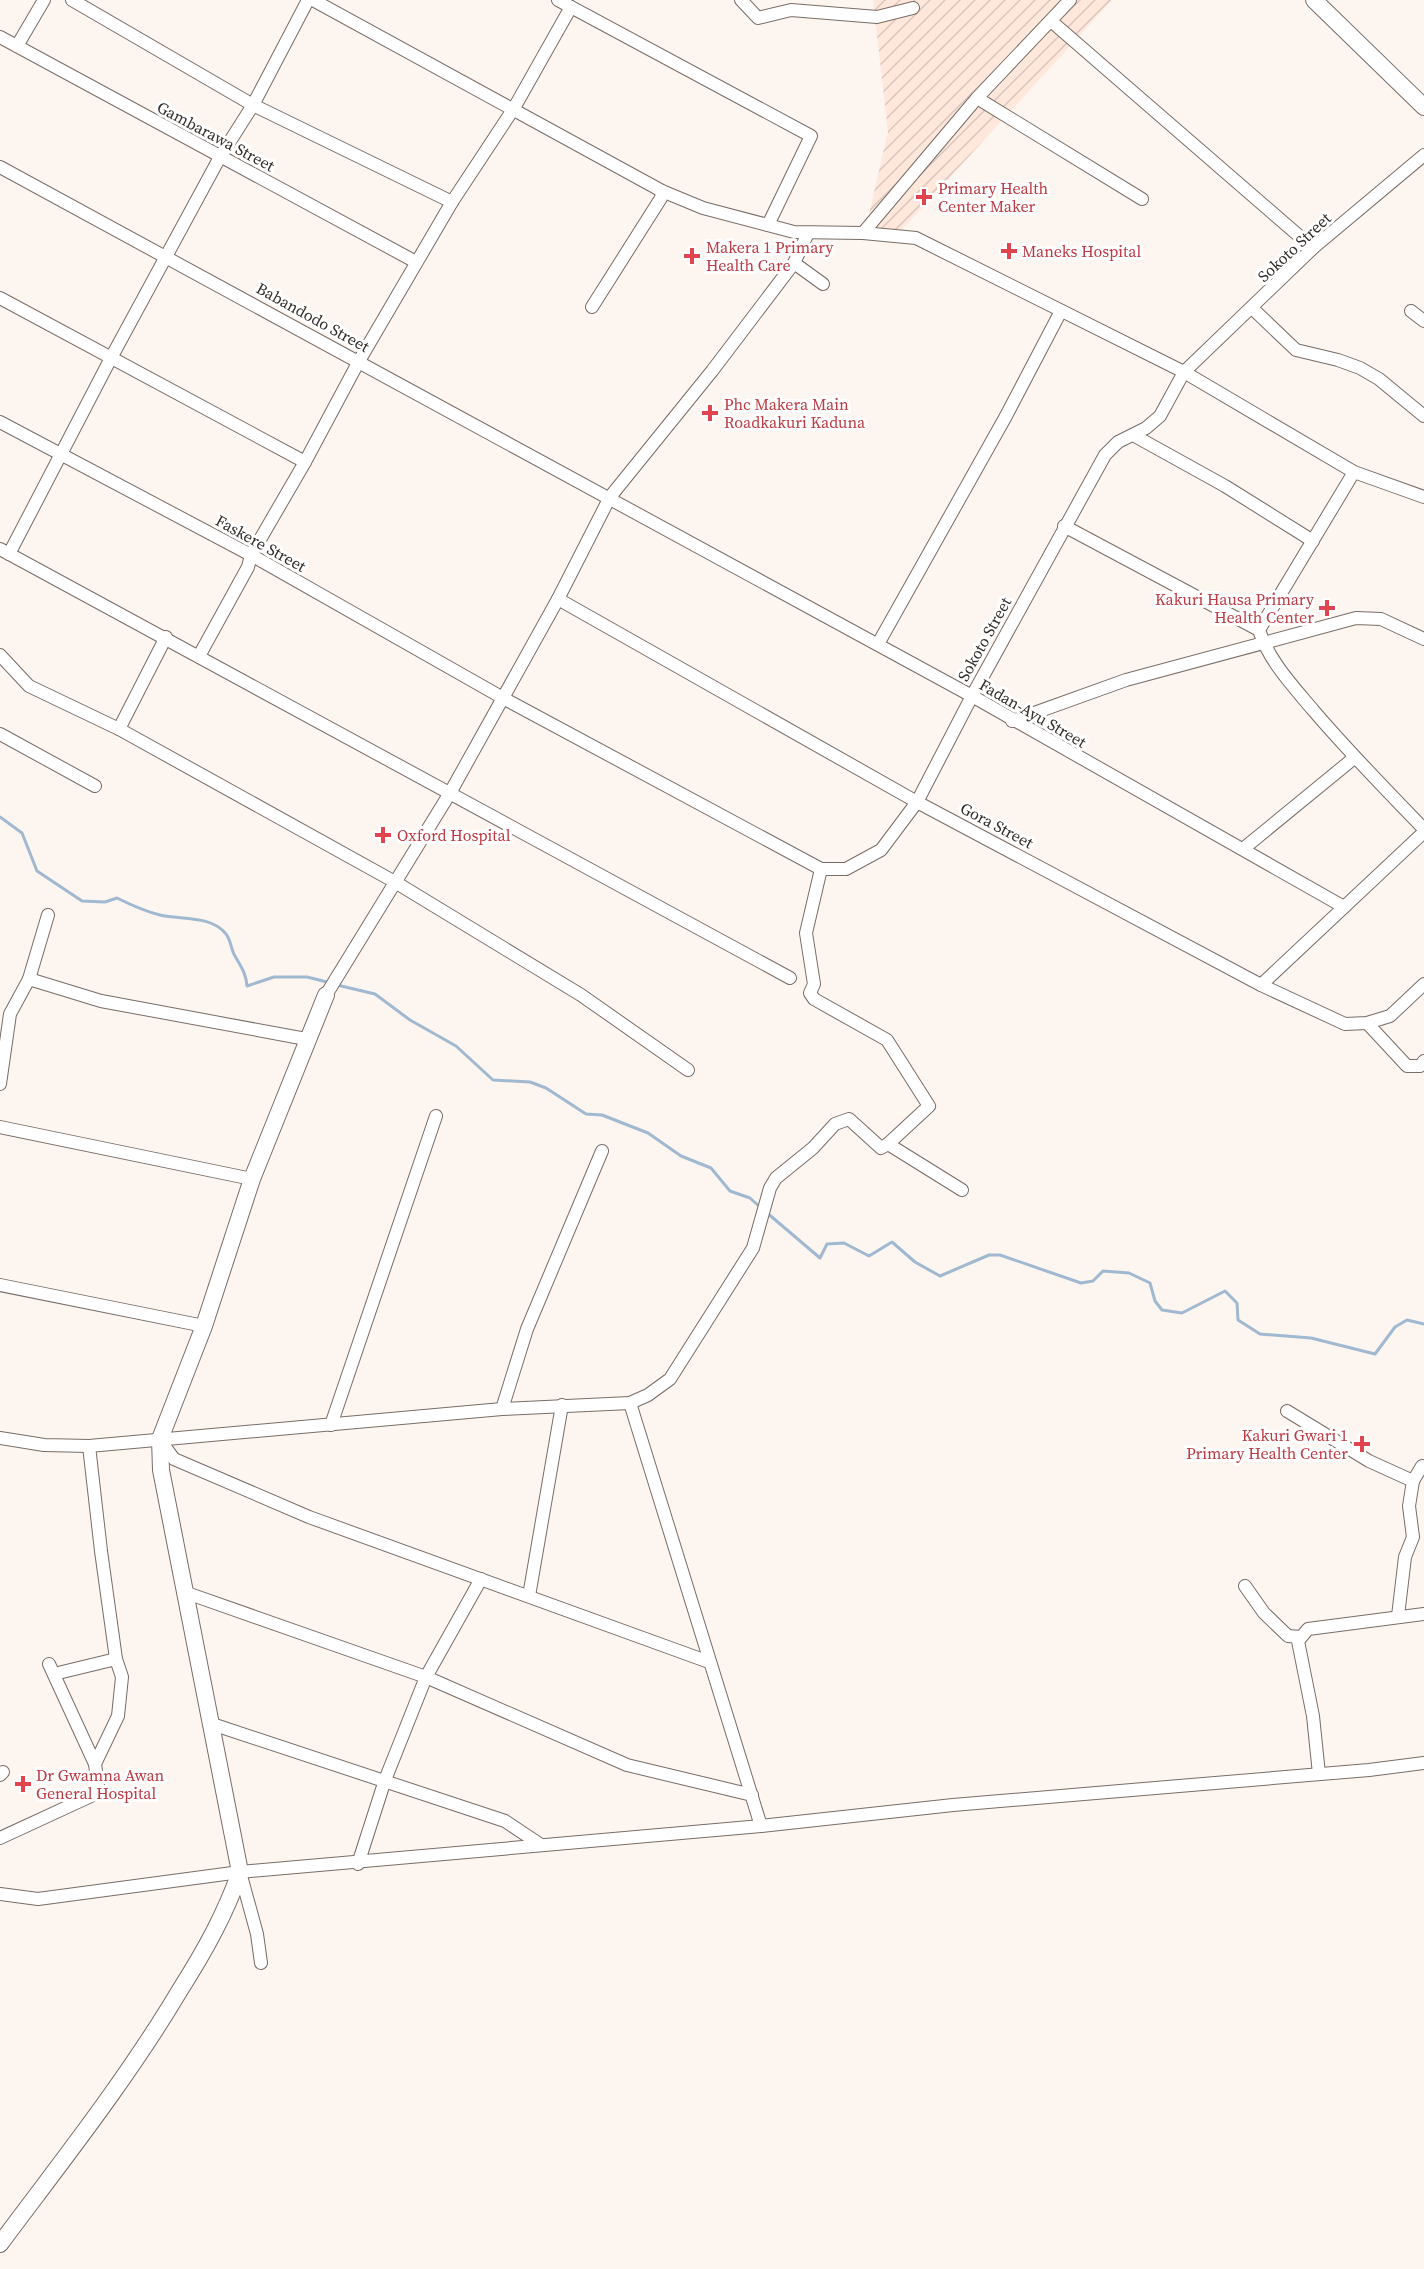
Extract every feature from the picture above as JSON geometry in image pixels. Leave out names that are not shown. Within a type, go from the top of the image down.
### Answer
[{"type":"main road","points":[[1314,0],[1422,102]]},
{"type":"main road","points":[[0,2244],[143,2053],[211,1940],[229,1903],[240,1872],[161,1470],[160,1439],[204,1326],[252,1179],[306,1039],[326,995]]},
{"type":"street","points":[[17,46],[44,0]]},
{"type":"street","points":[[72,0],[253,105],[452,202]]},
{"type":"street","points":[[308,0],[253,105],[220,158],[60,455],[5,552],[166,637],[790,978]]},
{"type":"street","points":[[313,0],[662,191],[703,208],[808,233],[863,233],[916,238],[1184,372],[1354,472],[1424,497]]},
{"type":"street","points":[[558,0],[811,136],[768,225]]},
{"type":"street","points":[[741,0],[758,18],[791,10],[877,17],[913,8]]},
{"type":"street","points":[[863,233],[977,98],[1070,0]]},
{"type":"street","points":[[199,656],[248,567],[250,555],[305,462],[359,361],[452,202],[514,108],[571,7]]},
{"type":"street","points":[[1051,21],[1313,248]]},
{"type":"street","name":"Gambarawa Street","points":[[0,37],[416,262]]},
{"type":"street","points":[[977,98],[1142,199]]},
{"type":"street","name":"Sokoto Street","points":[[821,869],[846,869],[881,849],[916,802],[1105,454],[1118,442],[1133,435],[1160,416],[1184,372],[1253,309],[1313,248],[1423,157]]},
{"type":"street","name":"Babandodo Street","points":[[0,167],[610,497]]},
{"type":"street","points":[[592,307],[661,198],[662,191]]},
{"type":"street","points":[[326,995],[450,793],[558,599],[610,497],[712,371],[794,263],[808,233]]},
{"type":"street","points":[[794,263],[823,284]]},
{"type":"street","points":[[0,298],[305,462]]},
{"type":"street","points":[[1253,309],[1296,350],[1360,368],[1379,379],[1424,416]]},
{"type":"street","points":[[878,644],[1006,416],[1061,310]]},
{"type":"street","points":[[1411,311],[1424,321]]},
{"type":"street","name":"Faskere Street","points":[[0,422],[250,555],[503,698]]},
{"type":"street","points":[[1133,435],[1225,486],[1313,541]]},
{"type":"street","points":[[1259,630],[1354,472]]},
{"type":"street","name":"Fadan-Ayu Street","points":[[610,497],[972,696],[1011,721],[1344,907]]},
{"type":"street","points":[[1064,526],[1259,630],[1264,645],[1284,676],[1353,758],[1424,830],[1261,985]]},
{"type":"street","name":"Gora Street","points":[[558,599],[916,802],[1261,985],[1345,1024],[1367,1023],[1390,1016],[1424,984]]},
{"type":"street","points":[[1011,721],[1126,680],[1264,645],[1356,618],[1381,619],[1424,639]]},
{"type":"street","points":[[119,729],[166,637]]},
{"type":"street","points":[[0,655],[29,686],[119,729],[395,882],[581,995],[688,1070]]},
{"type":"street","points":[[0,1438],[44,1445],[89,1446],[502,1409],[630,1403],[670,1379],[753,1248],[763,1210],[776,1178],[842,1119],[849,1119],[881,1148],[929,1106],[887,1040],[814,999],[810,993],[813,984],[806,933],[821,869],[503,698]]},
{"type":"street","points":[[0,734],[95,786]]},
{"type":"street","points":[[1243,849],[1353,758]]},
{"type":"street","points":[[0,1084],[5,1012],[29,979],[48,915]]},
{"type":"street","points":[[29,979],[100,1001],[306,1039]]},
{"type":"street","points":[[1367,1023],[1407,1066],[1420,1066],[1424,1061]]},
{"type":"street","points":[[331,1425],[436,1116]]},
{"type":"street","points":[[0,1127],[252,1179]]},
{"type":"street","points":[[888,1144],[962,1190]]},
{"type":"street","points":[[502,1409],[527,1329],[602,1151]]},
{"type":"street","points":[[0,1285],[204,1326]]},
{"type":"street","points":[[630,1403],[761,1826]]},
{"type":"street","points":[[529,1596],[562,1405]]},
{"type":"street","points":[[1287,1411],[1370,1461],[1413,1481]]},
{"type":"street","points":[[160,1439],[174,1459],[309,1517],[709,1662]]},
{"type":"street","points":[[89,1446],[116,1659],[122,1677],[117,1716],[96,1764]]},
{"type":"street","points":[[1398,1616],[1405,1557],[1413,1537],[1409,1526],[1409,1506],[1413,1481],[1422,1466]]},
{"type":"street","points":[[358,1864],[385,1780],[426,1677],[481,1580]]},
{"type":"street","points":[[1245,1586],[1264,1613],[1290,1638],[1300,1637]]},
{"type":"street","points":[[184,1592],[426,1677],[627,1765],[752,1795]]},
{"type":"street","points":[[1319,1774],[1313,1716],[1298,1641],[1300,1637],[1308,1629],[1424,1614]]},
{"type":"street","points":[[0,1838],[90,1796],[98,1786],[96,1764],[52,1669],[116,1659]]},
{"type":"street","points":[[212,1724],[505,1821],[541,1845]]},
{"type":"street","points":[[0,1894],[38,1899],[240,1872],[358,1864],[761,1826],[953,1805],[1424,1763]]},
{"type":"street","points":[[240,1872],[257,1934],[261,1963]]},
{"type":"shaded area","points":[[873,0],[1112,0],[898,234],[867,223],[888,132]]},
{"type":"waterway","points":[[0,817],[22,833],[37,871],[82,901],[105,902],[117,898],[154,913],[204,921],[220,928],[229,939],[247,986],[274,977],[307,977],[331,983]]},
{"type":"waterway","points":[[337,985],[375,994],[410,1020],[456,1046],[493,1080],[530,1082],[546,1088],[586,1114],[602,1115],[648,1133],[681,1156],[711,1168],[730,1191],[750,1198],[761,1208]]},
{"type":"waterway","points":[[766,1212],[820,1258],[827,1244],[844,1243],[869,1256],[892,1242],[915,1262],[940,1276],[989,1255],[1000,1255],[1081,1283],[1093,1281],[1103,1271],[1129,1273],[1150,1283],[1155,1301],[1162,1310],[1182,1313],[1225,1291],[1237,1303],[1238,1320],[1260,1334],[1311,1338],[1375,1354],[1395,1327],[1407,1320],[1424,1324]]},
{"type":"place","name":"Primary Health Center Maker","points":[[924,197]]},
{"type":"place","name":"Maneks Hospital","points":[[1009,251]]},
{"type":"place","name":"Makera 1 Primary Health Care","points":[[692,256]]},
{"type":"place","name":"Phc Makera Main Roadkakuri Kaduna","points":[[710,413]]},
{"type":"place","name":"Kakuri Hausa Primary Health Center","points":[[1327,608]]},
{"type":"place","name":"Oxford Hospital","points":[[383,835]]},
{"type":"place","name":"Kakuri Gwari 1 Primary Health Center","points":[[1362,1444]]},
{"type":"place","name":"Dr Gwamna Awan General Hospital","points":[[23,1784]]}]
